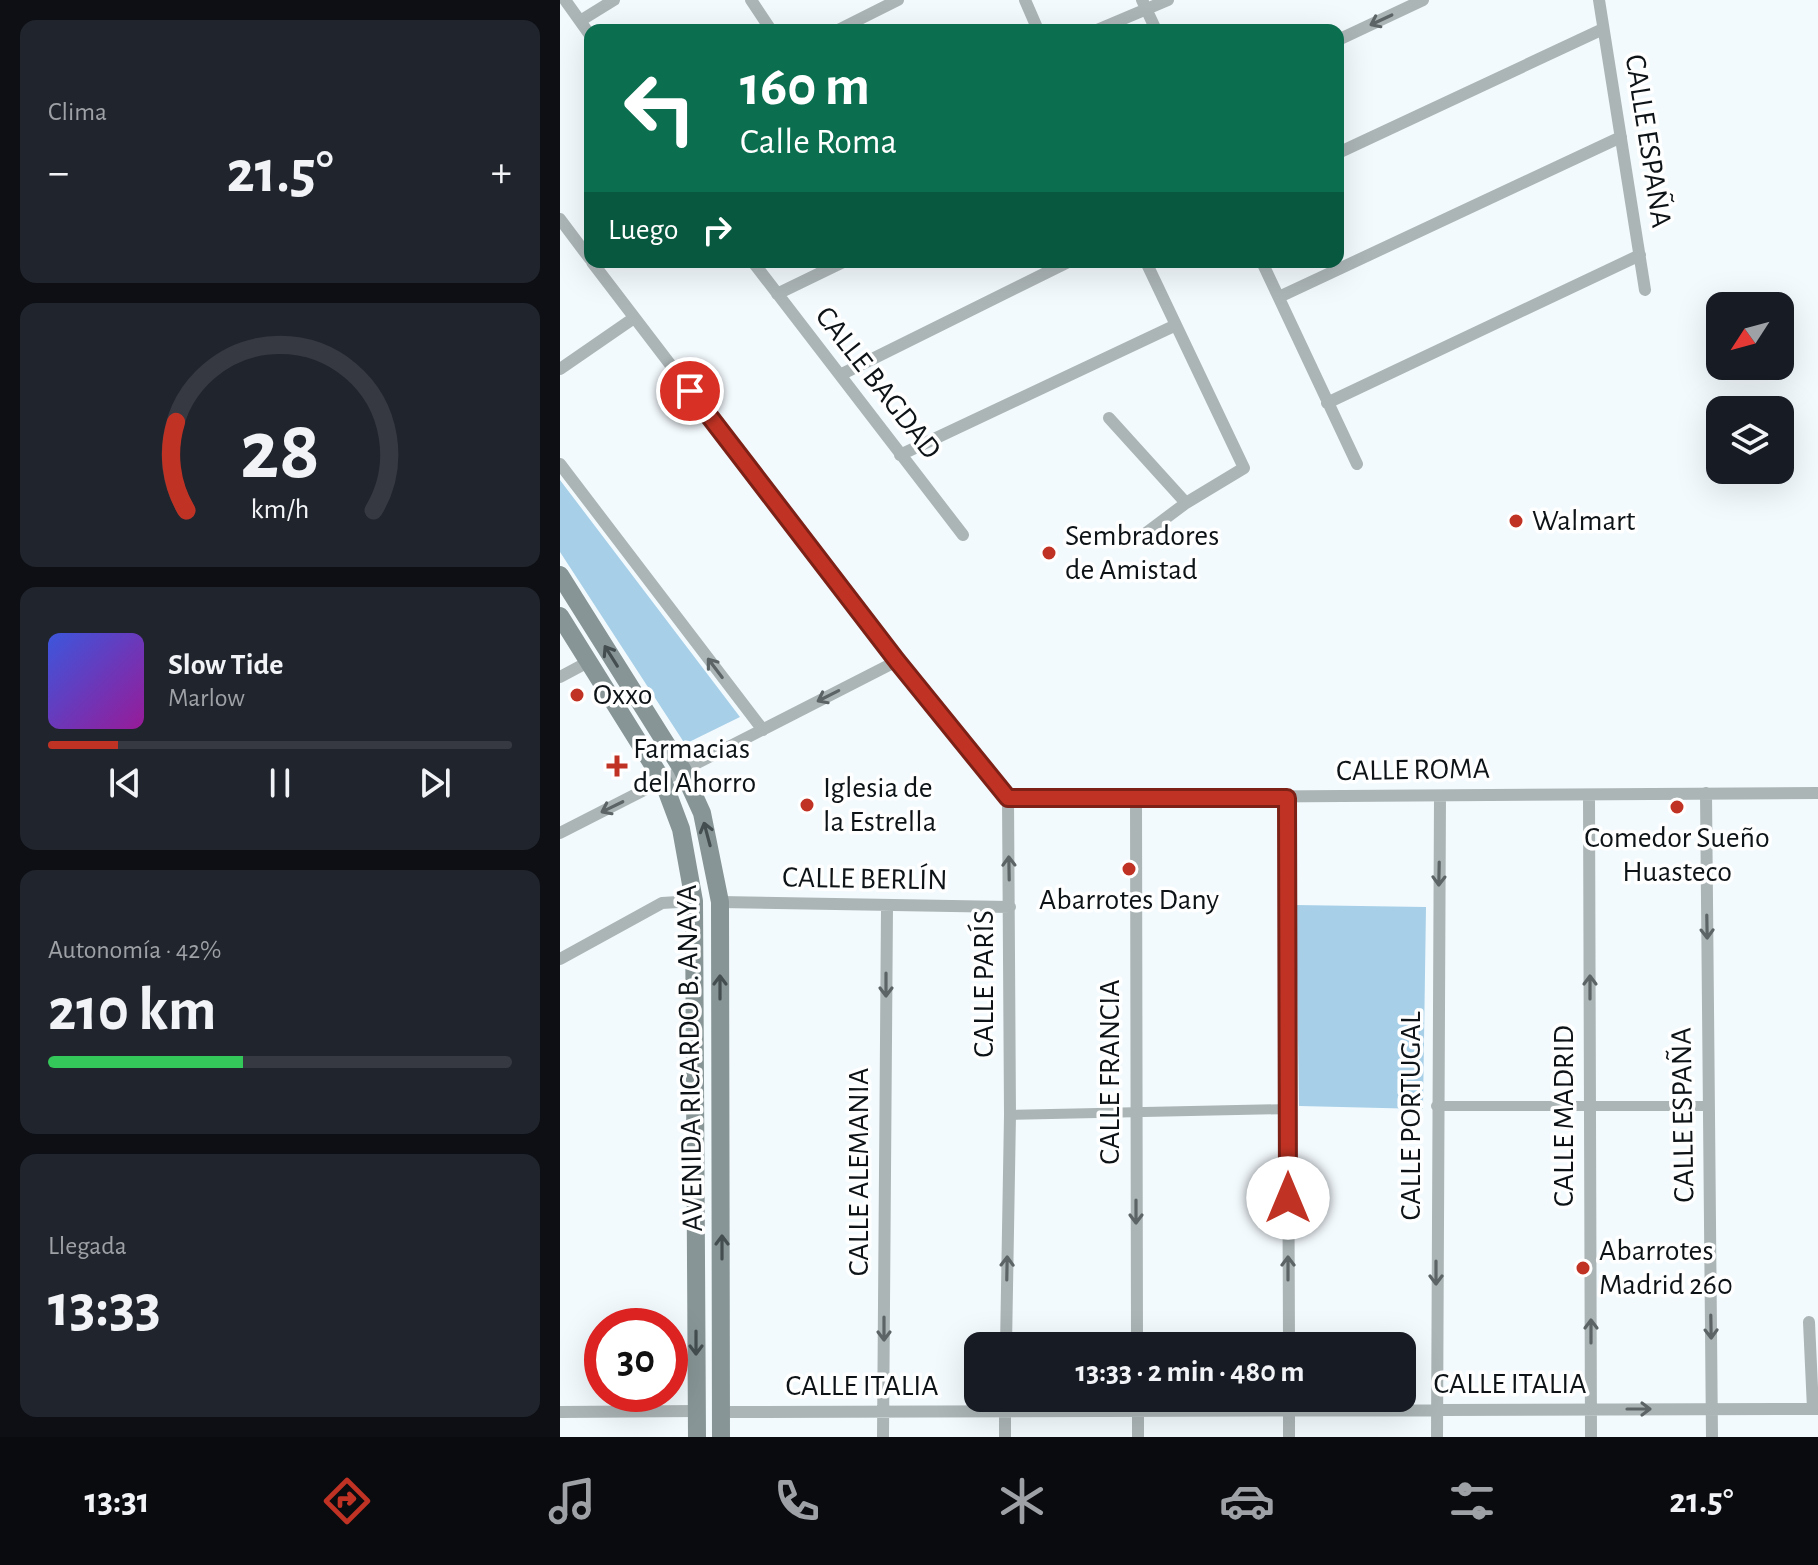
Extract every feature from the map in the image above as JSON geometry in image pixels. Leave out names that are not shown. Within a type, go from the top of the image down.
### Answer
[{"type":"main road","name":"AVENIDA RICARDO B. ANAYA","points":[[560,575],[682,769],[702,813],[720,902],[721,1437]]},
{"type":"main road","name":"AVENIDA RICARDO B. ANAYA","points":[[560,616],[663,781],[681,829],[694,901],[697,1437]]},
{"type":"main road","points":[[696,1292],[722,1291]]},
{"type":"street","points":[[565,0],[584,27]]},
{"type":"street","points":[[580,21],[614,0]]},
{"type":"street","points":[[751,0],[767,24]]},
{"type":"street","points":[[850,24],[898,0]]},
{"type":"street","points":[[1025,0],[1035,24]]},
{"type":"street","points":[[1108,24],[1144,5],[1168,0]]},
{"type":"street","points":[[1344,37],[1423,0]]},
{"type":"street","name":"CALLE ESPAÑA","points":[[1599,0],[1645,290]]},
{"type":"street","points":[[1144,5],[1153,24]]},
{"type":"street","points":[[1344,150],[1603,29]]},
{"type":"street","points":[[1344,267],[1621,137]]},
{"type":"street","points":[[560,219],[584,251]]},
{"type":"street","points":[[1327,403],[1640,255]]},
{"type":"street","points":[[597,268],[897,661],[1008,798]]},
{"type":"street","name":"CALLE BAGDAD","points":[[758,268],[963,535]]},
{"type":"street","points":[[777,294],[831,268]]},
{"type":"street","points":[[840,375],[1056,268]]},
{"type":"street","points":[[1142,536],[1186,503],[1244,468],[1149,268]]},
{"type":"street","points":[[1265,268],[1357,464]]},
{"type":"street","points":[[1279,297],[1341,268]]},
{"type":"street","points":[[560,369],[634,318]]},
{"type":"street","points":[[900,455],[1176,325]]},
{"type":"street","points":[[1109,418],[1186,503]]},
{"type":"street","points":[[560,464],[763,730]]},
{"type":"street","points":[[560,677],[590,661]]},
{"type":"street","points":[[560,833],[897,661]]},
{"type":"street","name":"CALLE ESPAÑA","points":[[1706,793],[1712,1437]]},
{"type":"street","name":"CALLE ROMA","points":[[1008,798],[1818,793]]},
{"type":"street","name":"CALLE MADRID","points":[[1589,795],[1591,1437]]},
{"type":"street","name":"CALLE PORTUGAL","points":[[1437,1437],[1436,1106],[1440,796]]},
{"type":"street","name":"CALLE PARÍS","points":[[1006,1332],[1010,1115],[1008,798]]},
{"type":"street","name":"CALLE FRANCIA","points":[[1136,798],[1137,1332]]},
{"type":"street","points":[[1287,798],[1289,1332]]},
{"type":"street","points":[[560,959],[662,903],[694,901]]},
{"type":"street","name":"CALLE BERLÍN","points":[[720,902],[1010,907]]},
{"type":"street","name":"CALLE ALEMANIA","points":[[883,1437],[887,907]]},
{"type":"street","points":[[1436,1106],[1709,1106]]},
{"type":"street","points":[[1010,1115],[1288,1109]]},
{"type":"street","points":[[1809,1322],[1815,1409]]},
{"type":"street","name":"CALLE ITALIA","points":[[721,1412],[964,1407]]},
{"type":"street","name":"CALLE ITALIA","points":[[1416,1409],[1815,1409]]},
{"type":"street","points":[[560,1412],[697,1411]]},
{"type":"street","points":[[1005,1412],[1005,1437]]},
{"type":"street","points":[[1138,1412],[1138,1437]]},
{"type":"street","points":[[1289,1412],[1289,1437]]},
{"type":"shaded area","points":[[560,480],[740,717],[685,744],[560,552]]},
{"type":"shaded area","points":[[1296,905],[1426,907],[1423,1109],[1299,1106]]},
{"type":"place","name":"Walmart","points":[[1516,521]]},
{"type":"place","name":"Sembradores de Amistad","points":[[1049,553]]},
{"type":"place","name":"Oxxo","points":[[577,695]]},
{"type":"place","name":"Farmacias del Ahorro","points":[[617,766]]},
{"type":"place","name":"Iglesia de la Estrella","points":[[807,805]]},
{"type":"place","name":"Comedor Sueño Huasteco","points":[[1677,807]]},
{"type":"place","name":"Abarrotes Dany","points":[[1129,869]]},
{"type":"place","name":"Abarrotes Madrid 260","points":[[1583,1268]]},
{"type":"route","points":[[690,391],[897,661],[1008,798],[1287,798],[1288,1198]]}]
